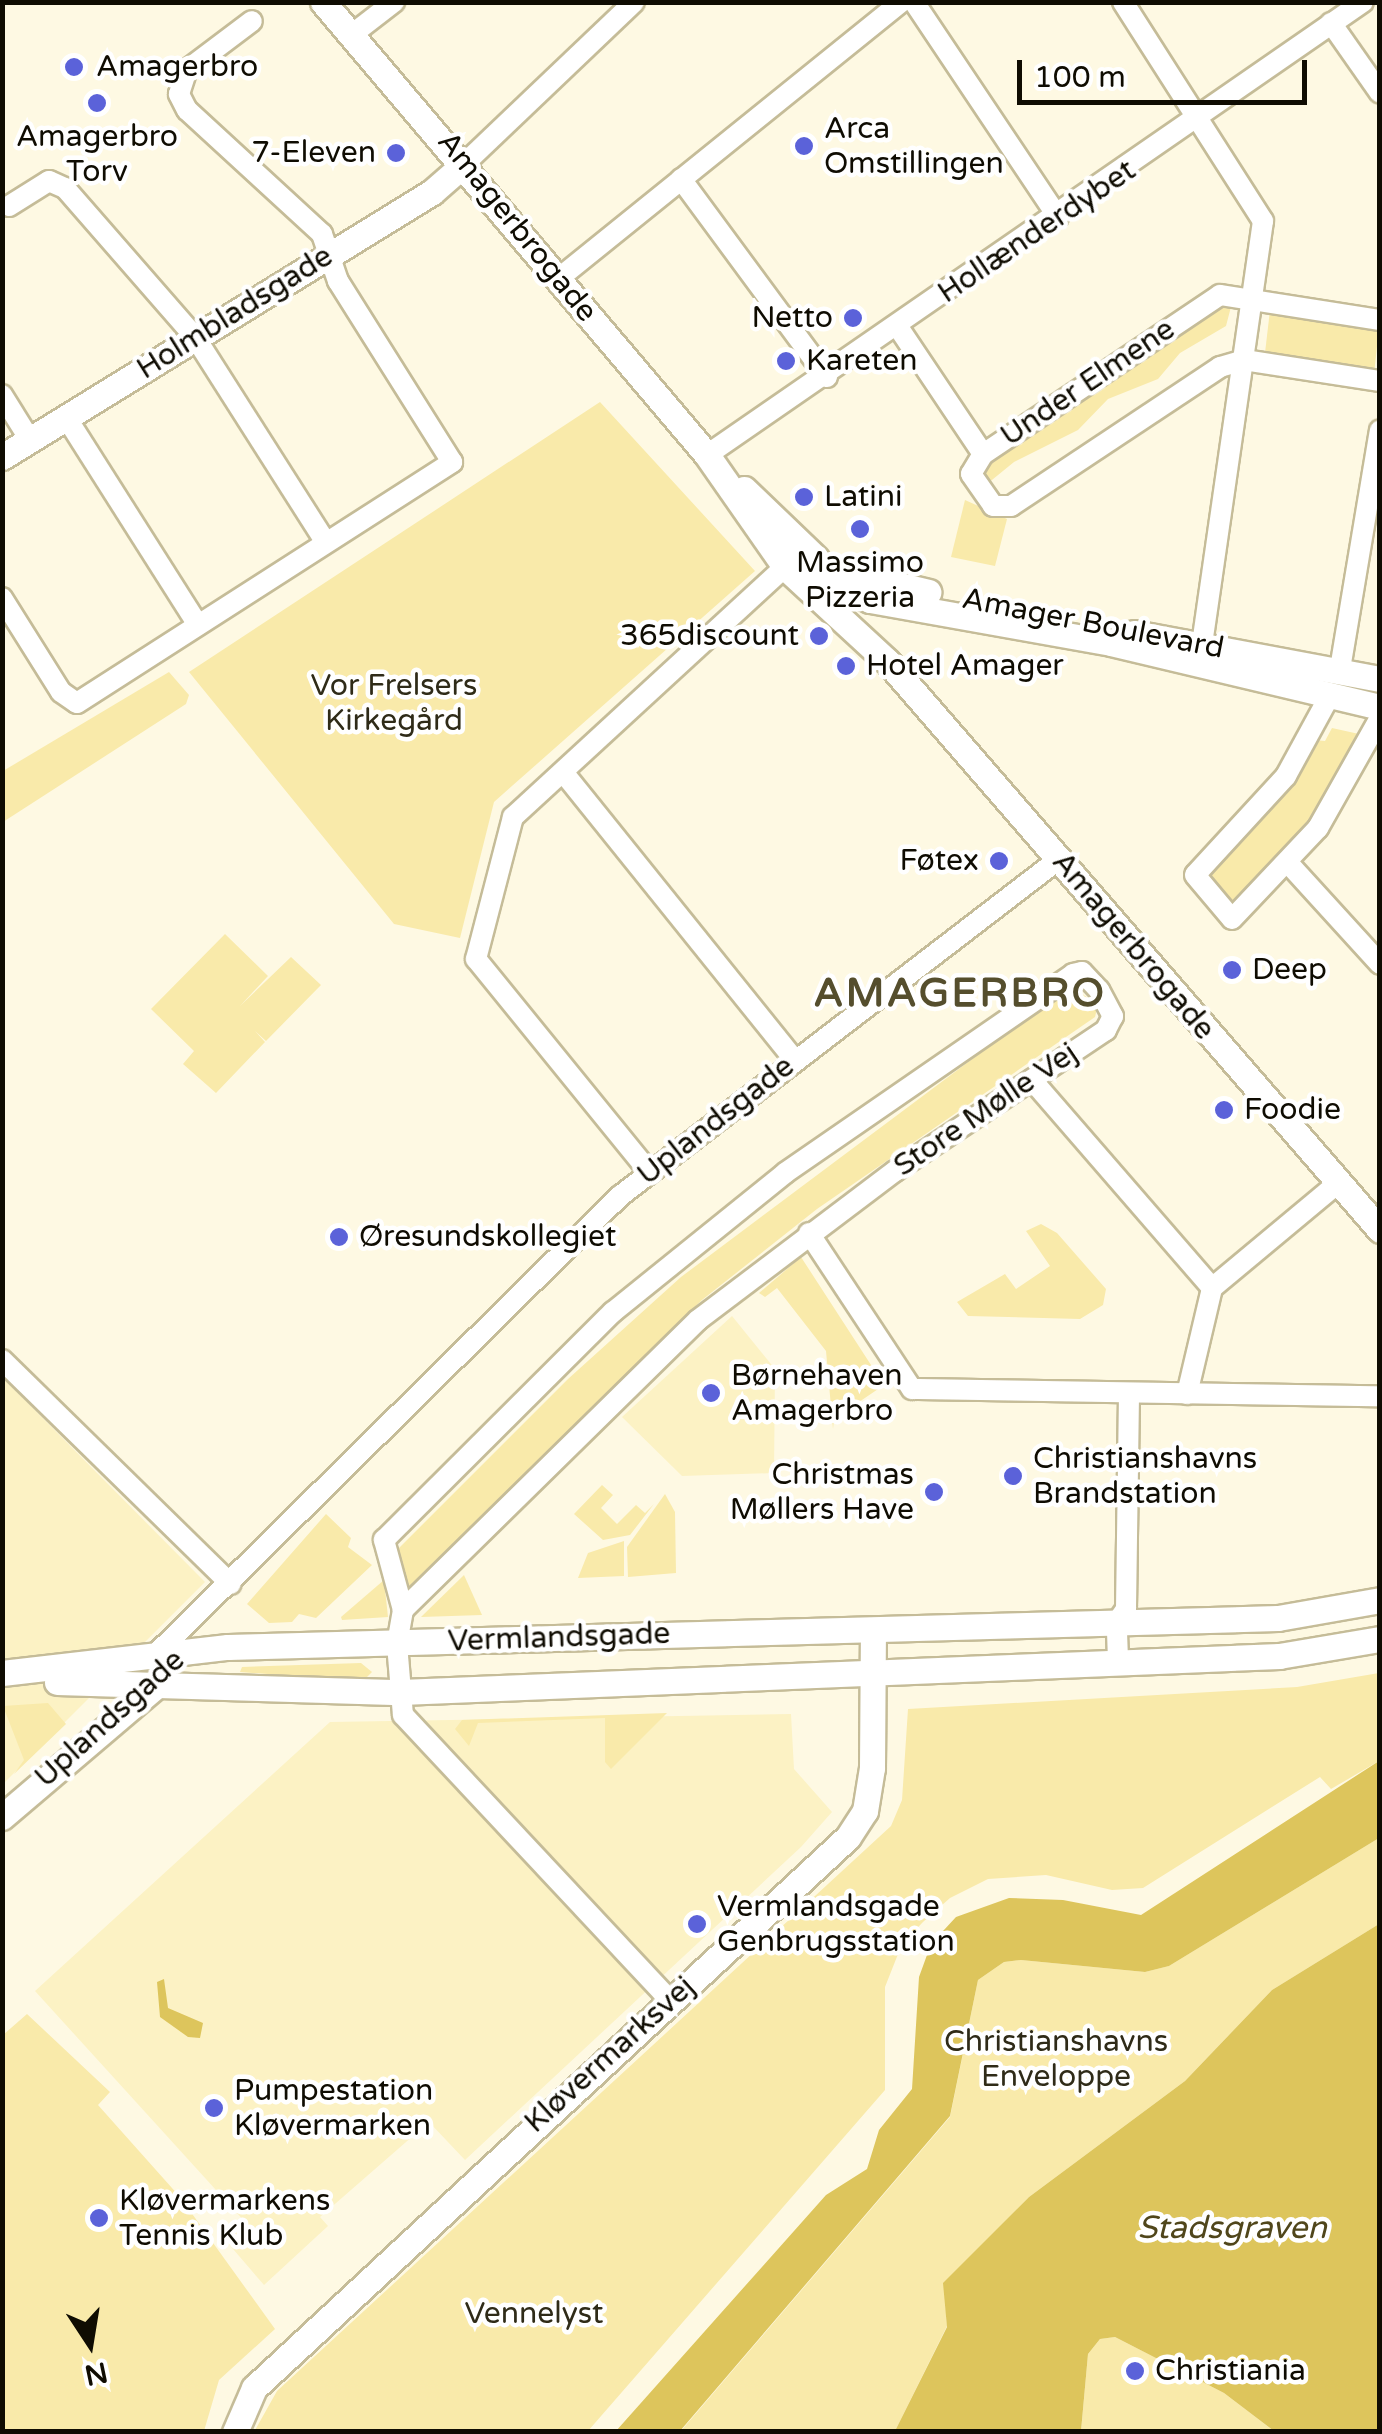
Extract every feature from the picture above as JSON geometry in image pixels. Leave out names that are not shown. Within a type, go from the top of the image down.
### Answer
[{"type":"street","name":"Amagerbrogade","points":[[322,2],[708,455],[785,566],[887,661],[1380,1230]]},
{"type":"street","points":[[350,36],[394,2]]},
{"type":"street","points":[[463,164],[634,2]]},
{"type":"street","points":[[558,279],[901,2]]},
{"type":"street","points":[[914,2],[1058,217]]},
{"type":"street","points":[[1124,2],[1262,210],[1202,646]]},
{"type":"street","name":"Hollænderdybet","points":[[708,455],[898,328],[1363,2]]},
{"type":"street","points":[[2,598],[61,692],[77,703],[452,462],[338,280],[322,234],[187,110],[179,94],[188,70],[252,21]]},
{"type":"street","points":[[1331,24],[1380,93]]},
{"type":"street","name":"Holmbladsgade","points":[[2,456],[432,192],[463,164]]},
{"type":"street","points":[[680,179],[826,376]]},
{"type":"street","points":[[9,206],[57,182],[195,336],[326,541]]},
{"type":"street","name":"Under Elmene","points":[[1244,360],[1220,367],[1011,506],[992,506],[971,474],[983,454],[1220,295],[1380,320]]},
{"type":"street","points":[[898,328],[983,454]]},
{"type":"street","points":[[1244,360],[1380,381]]},
{"type":"street","points":[[2,395],[30,440]]},
{"type":"street","points":[[66,417],[198,625]]},
{"type":"street","points":[[1340,669],[1380,430]]},
{"type":"street","name":"Amagerbrogade","points":[[708,455],[812,553],[887,661]]},
{"type":"street","points":[[708,455],[789,550],[838,588]]},
{"type":"street","name":"Amager Boulevard","points":[[812,553],[855,578],[1380,679]]},
{"type":"street","points":[[650,1173],[476,958],[513,817],[785,566]]},
{"type":"street","name":"Amager Boulevard","points":[[838,588],[1380,707]]},
{"type":"street","points":[[1328,697],[1286,776],[1196,875],[1232,918],[1288,864],[1343,790],[1380,718]]},
{"type":"street","points":[[563,772],[794,1059]]},
{"type":"street","name":"Uplandsgade","points":[[11,1809],[129,1684],[168,1665],[231,1584],[650,1173],[1059,858]]},
{"type":"street","points":[[1288,864],[1380,964]]},
{"type":"street","name":"Store Mølle Vej","points":[[401,1692],[397,1644],[402,1610],[384,1540],[613,1312],[785,1172],[1082,972],[1113,1016],[1106,1030],[808,1233],[661,1351],[402,1610]]},
{"type":"street","points":[[1032,1080],[1212,1288]]},
{"type":"street","points":[[1186,1394],[1212,1288],[1338,1183]]},
{"type":"street","points":[[808,1233],[912,1389],[1380,1396]]},
{"type":"street","points":[[2,1360],[231,1584]]},
{"type":"street","points":[[1118,1660],[1117,1622],[1126,1609],[1128,1394]]},
{"type":"street","name":"Uplandsgade","points":[[11,1809],[168,1665],[231,1584]]},
{"type":"street","name":"Vermlandsgade","points":[[2,1672],[327,1658],[397,1644],[1278,1618],[1380,1600]]},
{"type":"street","name":"Kløvermarksvej","points":[[235,2432],[254,2388],[859,1821],[872,1768],[873,1630]]},
{"type":"street","name":"Vermlandsgade","points":[[168,1665],[401,1692],[1279,1656],[1380,1640]]},
{"type":"street","points":[[2,1681],[129,1684]]},
{"type":"street","points":[[401,1692],[403,1715],[671,2001]]},
{"type":"shaded area","name":"Børnehaven Amagerbro","points":[[732,1316],[775,1369],[774,1473],[682,1476],[622,1417]]},
{"type":"shaded area","points":[[3,1378],[205,1582],[3,1784]]},
{"type":"shaded area","points":[[791,1714],[794,1769],[832,1812],[801,1847],[465,2160],[429,2122],[320,2217],[328,2226],[264,2285],[227,2242],[246,2223],[35,1991],[330,1722]]},
{"type":"green space","points":[[1223,301],[1232,303],[1226,326],[1180,353],[1158,379],[1108,399],[1078,430],[1014,462],[987,484],[981,470],[984,461]]},
{"type":"green space","points":[[1270,310],[1379,328],[1374,374],[1265,353]]},
{"type":"green space","name":"Vor Frelsers Kirkegård","points":[[600,402],[755,571],[494,802],[460,938],[394,924],[189,672]]},
{"type":"green space","points":[[965,500],[1007,519],[995,566],[951,557]]},
{"type":"green space","points":[[169,672],[189,695],[186,704],[3,822],[3,771]]},
{"type":"green space","points":[[1332,728],[1359,734],[1337,778],[1282,858],[1236,902],[1229,901],[1210,873],[1276,801],[1314,740],[1325,741]]},
{"type":"green space","points":[[225,934],[268,976],[240,1006],[291,957],[321,985],[266,1041],[255,1031],[265,1042],[216,1093],[183,1064],[194,1051],[151,1009]]},
{"type":"green space","points":[[1078,991],[1098,1005],[1095,1017],[817,1209],[702,1300],[405,1594],[391,1556],[568,1379],[681,1277],[1059,994]]},
{"type":"green space","points":[[1041,1224],[1057,1233],[1106,1289],[1103,1305],[1080,1319],[968,1316],[957,1302],[1005,1274],[1016,1289],[1050,1266],[1026,1231]]},
{"type":"green space","points":[[801,1257],[884,1385],[834,1419],[833,1429],[826,1351],[777,1288],[765,1297],[759,1293]]},
{"type":"green space","points":[[602,1485],[613,1495],[601,1508],[617,1524],[636,1505],[645,1513],[654,1504],[630,1535],[603,1540],[574,1514]]},
{"type":"green space","points":[[665,1494],[675,1512],[676,1573],[628,1577],[627,1547]]},
{"type":"green space","points":[[326,1514],[351,1538],[348,1547],[372,1565],[316,1618],[299,1614],[292,1622],[269,1623],[247,1604]]},
{"type":"green space","points":[[624,1541],[624,1576],[578,1578],[588,1553]]},
{"type":"green space","points":[[464,1575],[482,1615],[421,1617]]},
{"type":"green space","points":[[384,1580],[388,1617],[342,1620],[341,1617]]},
{"type":"green space","points":[[361,1663],[372,1672],[363,1681],[240,1672],[242,1667]]},
{"type":"green space","name":"Vennelyst","points":[[1379,1673],[1379,1761],[1331,1789],[1320,1777],[1143,1888],[1112,1890],[1046,1875],[988,1879],[950,1898],[923,1922],[902,1944],[885,1987],[885,2090],[588,2431],[254,2432],[277,2391],[891,1826],[902,1800],[908,1709],[1297,1687]]},
{"type":"green space","points":[[48,1703],[66,1724],[14,1774],[24,1760],[3,1706]]},
{"type":"green space","points":[[667,1713],[611,1769],[605,1762],[605,1718],[478,1723],[469,1746],[455,1729],[462,1720]]},
{"type":"green space","name":"Christianshavns Enveloppe","points":[[1379,1838],[1379,1924],[1272,1990],[1185,2081],[1029,2197],[944,2283],[947,2326],[895,2431],[680,2432],[950,2117],[978,1980],[1004,1962],[1021,1960],[1145,1972],[1169,1966]]},
{"type":"green space","name":"Kløvermarkens Tennis Klub","points":[[27,2014],[110,2092],[98,2105],[180,2197],[275,2329],[219,2380],[204,2431],[3,2431],[3,2035]]},
{"type":"green space","points":[[1115,2337],[1224,2393],[1274,2431],[1081,2432],[1088,2354],[1100,2339]]},
{"type":"water","points":[[1379,1761],[1379,1838],[1169,1966],[1145,1972],[1021,1960],[1004,1962],[978,1980],[950,2116],[680,2431],[616,2431],[826,2195],[867,2169],[879,2130],[912,2089],[919,1977],[931,1944],[956,1917],[1009,1898],[1063,1900],[1141,1915]]},
{"type":"water","name":"Stadsgraven","points":[[1379,1924],[1379,2431],[1274,2431],[1224,2393],[1115,2337],[1100,2339],[1088,2354],[1081,2431],[895,2431],[947,2327],[943,2283],[1029,2197],[1185,2081],[1272,1990]]},
{"type":"water","points":[[164,1979],[168,2008],[203,2023],[200,2038],[188,2037],[160,2017],[157,1982]]},
{"type":"place","name":"Amagerbro","points":[[74,67]]},
{"type":"place","name":"Amagerbro Torv","points":[[97,103]]},
{"type":"place","name":"Arca Omstillingen","points":[[804,146]]},
{"type":"place","name":"7-Eleven","points":[[396,153]]},
{"type":"place","name":"Netto","points":[[853,318]]},
{"type":"place","name":"Kareten","points":[[786,361]]},
{"type":"place","name":"Latini","points":[[804,497]]},
{"type":"place","name":"Massimo Pizzeria","points":[[860,529]]},
{"type":"place","name":"365discount","points":[[819,636]]},
{"type":"place","name":"Hotel Amager","points":[[846,666]]},
{"type":"place","name":"Føtex","points":[[999,861]]},
{"type":"place","name":"Deep","points":[[1232,970]]},
{"type":"place","name":"Foodie","points":[[1224,1110]]},
{"type":"place","name":"Øresundskollegiet","points":[[339,1237]]},
{"type":"place","name":"Børnehaven Amagerbro","points":[[711,1393]]},
{"type":"place","name":"Christianshavns Brandstation","points":[[1013,1476]]},
{"type":"place","name":"Christmas Møllers Have","points":[[934,1492]]},
{"type":"place","name":"Vermlandsgade Genbrugsstation","points":[[697,1924]]},
{"type":"place","name":"Pumpestation Kløvermarken","points":[[214,2108]]},
{"type":"place","name":"Kløvermarkens Tennis Klub","points":[[99,2218]]},
{"type":"place","name":"Christiania","points":[[1135,2371]]},
{"type":"district","name":"AMAGERBRO","points":[[960,993]]}]
